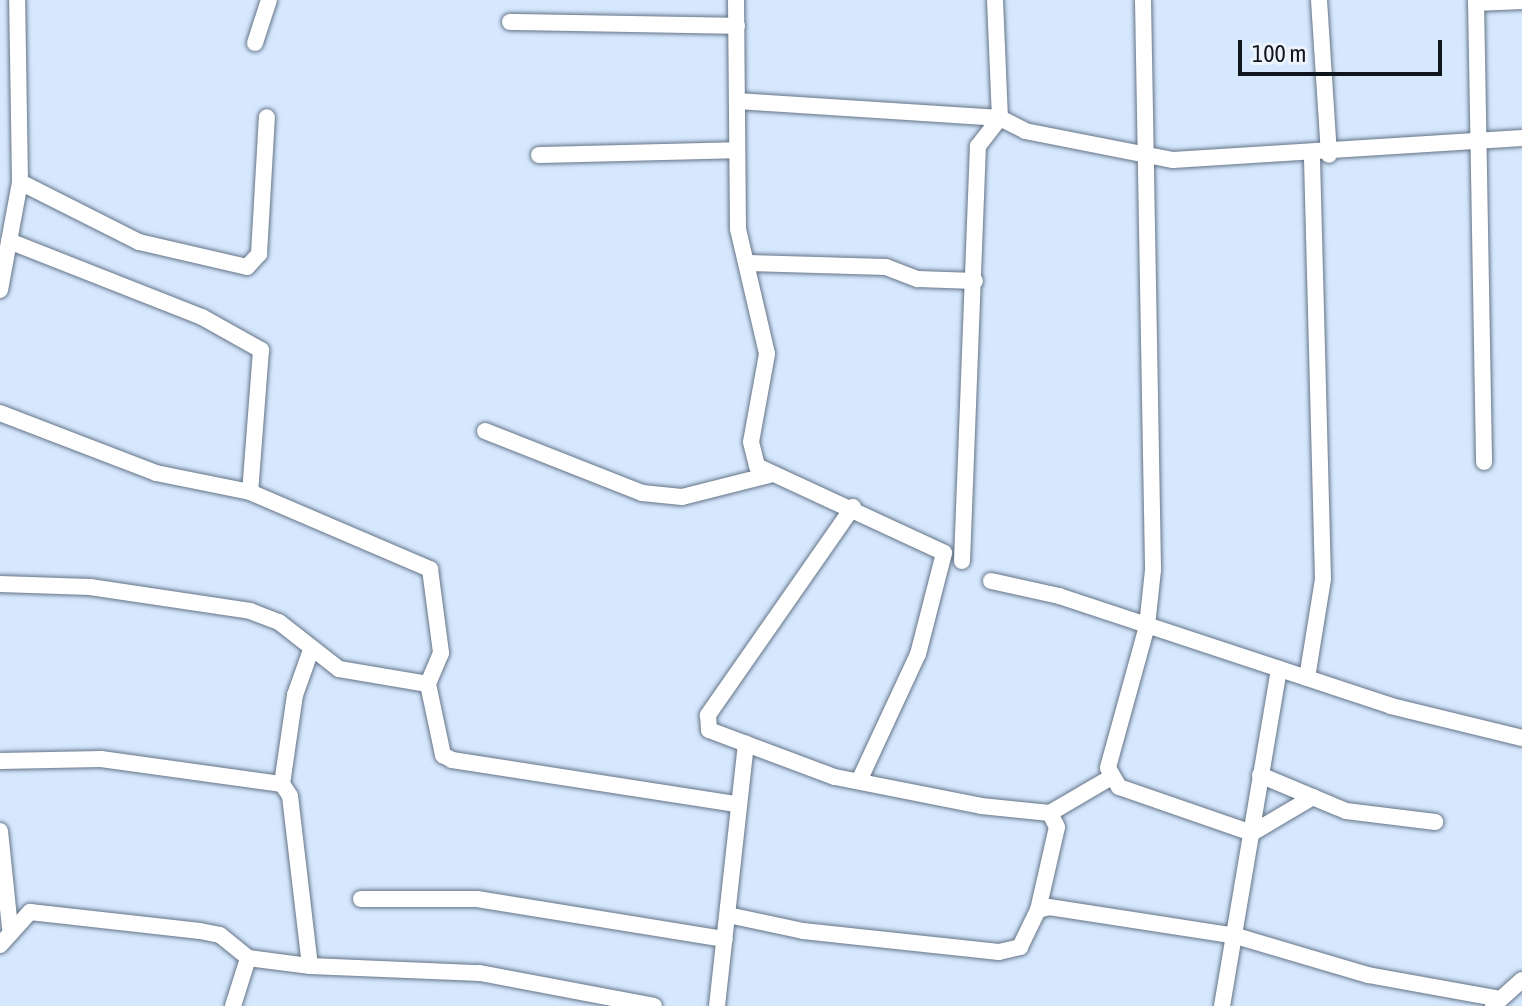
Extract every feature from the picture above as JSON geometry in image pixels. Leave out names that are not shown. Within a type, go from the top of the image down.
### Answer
[{"type":"street","points":[[0,290],[18,190],[17,0]]},
{"type":"street","points":[[255,43],[269,0]]},
{"type":"street","points":[[736,0],[738,229],[767,354],[751,442],[757,466],[769,475],[853,507],[944,553],[918,654],[859,781]]},
{"type":"street","points":[[962,561],[978,146],[1000,118],[995,0]]},
{"type":"street","points":[[1110,778],[1117,727],[1147,626],[1153,570],[1143,0]]},
{"type":"street","points":[[1307,678],[1323,579],[1319,0]]},
{"type":"street","points":[[1484,462],[1481,140],[1476,2],[1522,1]]},
{"type":"street","points":[[510,22],[737,26]]},
{"type":"street","points":[[737,101],[1000,118],[1025,131],[1145,157],[1320,156],[1522,138]]},
{"type":"street","points":[[0,187],[18,190],[139,242],[247,267],[259,254],[267,117]]},
{"type":"street","points":[[539,155],[737,150]]},
{"type":"street","points":[[9,241],[202,317],[261,350],[250,492]]},
{"type":"street","points":[[748,263],[886,267],[918,279],[975,281]]},
{"type":"street","points":[[0,413],[156,473],[250,492],[430,569],[441,653],[428,684],[443,755],[452,760],[737,804]]},
{"type":"street","points":[[485,431],[642,493],[682,497],[769,475]]},
{"type":"street","points":[[853,507],[706,719],[709,730],[859,781],[1050,813],[1110,778]]},
{"type":"street","points":[[991,581],[1147,626],[1307,678],[1522,738]]},
{"type":"street","points":[[0,584],[213,602],[279,622],[339,669],[428,684]]},
{"type":"street","points":[[310,966],[295,831],[282,784],[295,695],[311,650]]},
{"type":"street","points":[[1222,1006],[1279,669]]},
{"type":"street","points":[[717,1006],[746,744]]},
{"type":"street","points":[[0,761],[101,759],[282,784]]},
{"type":"street","points":[[1260,775],[1346,811],[1435,822]]},
{"type":"street","points":[[1110,778],[1119,787],[1252,833],[1313,797]]},
{"type":"street","points":[[728,915],[803,931],[999,952],[1020,947],[1038,910],[1057,827],[1050,813]]},
{"type":"street","points":[[0,832],[10,928]]},
{"type":"street","points":[[361,899],[477,899],[725,939]]},
{"type":"street","points":[[1038,910],[1236,936],[1368,975],[1495,1002],[1522,980]]},
{"type":"street","points":[[0,945],[10,928],[30,912],[220,935],[248,958],[310,966],[480,973],[654,1006]]},
{"type":"street","points":[[233,1006],[248,958]]}]
